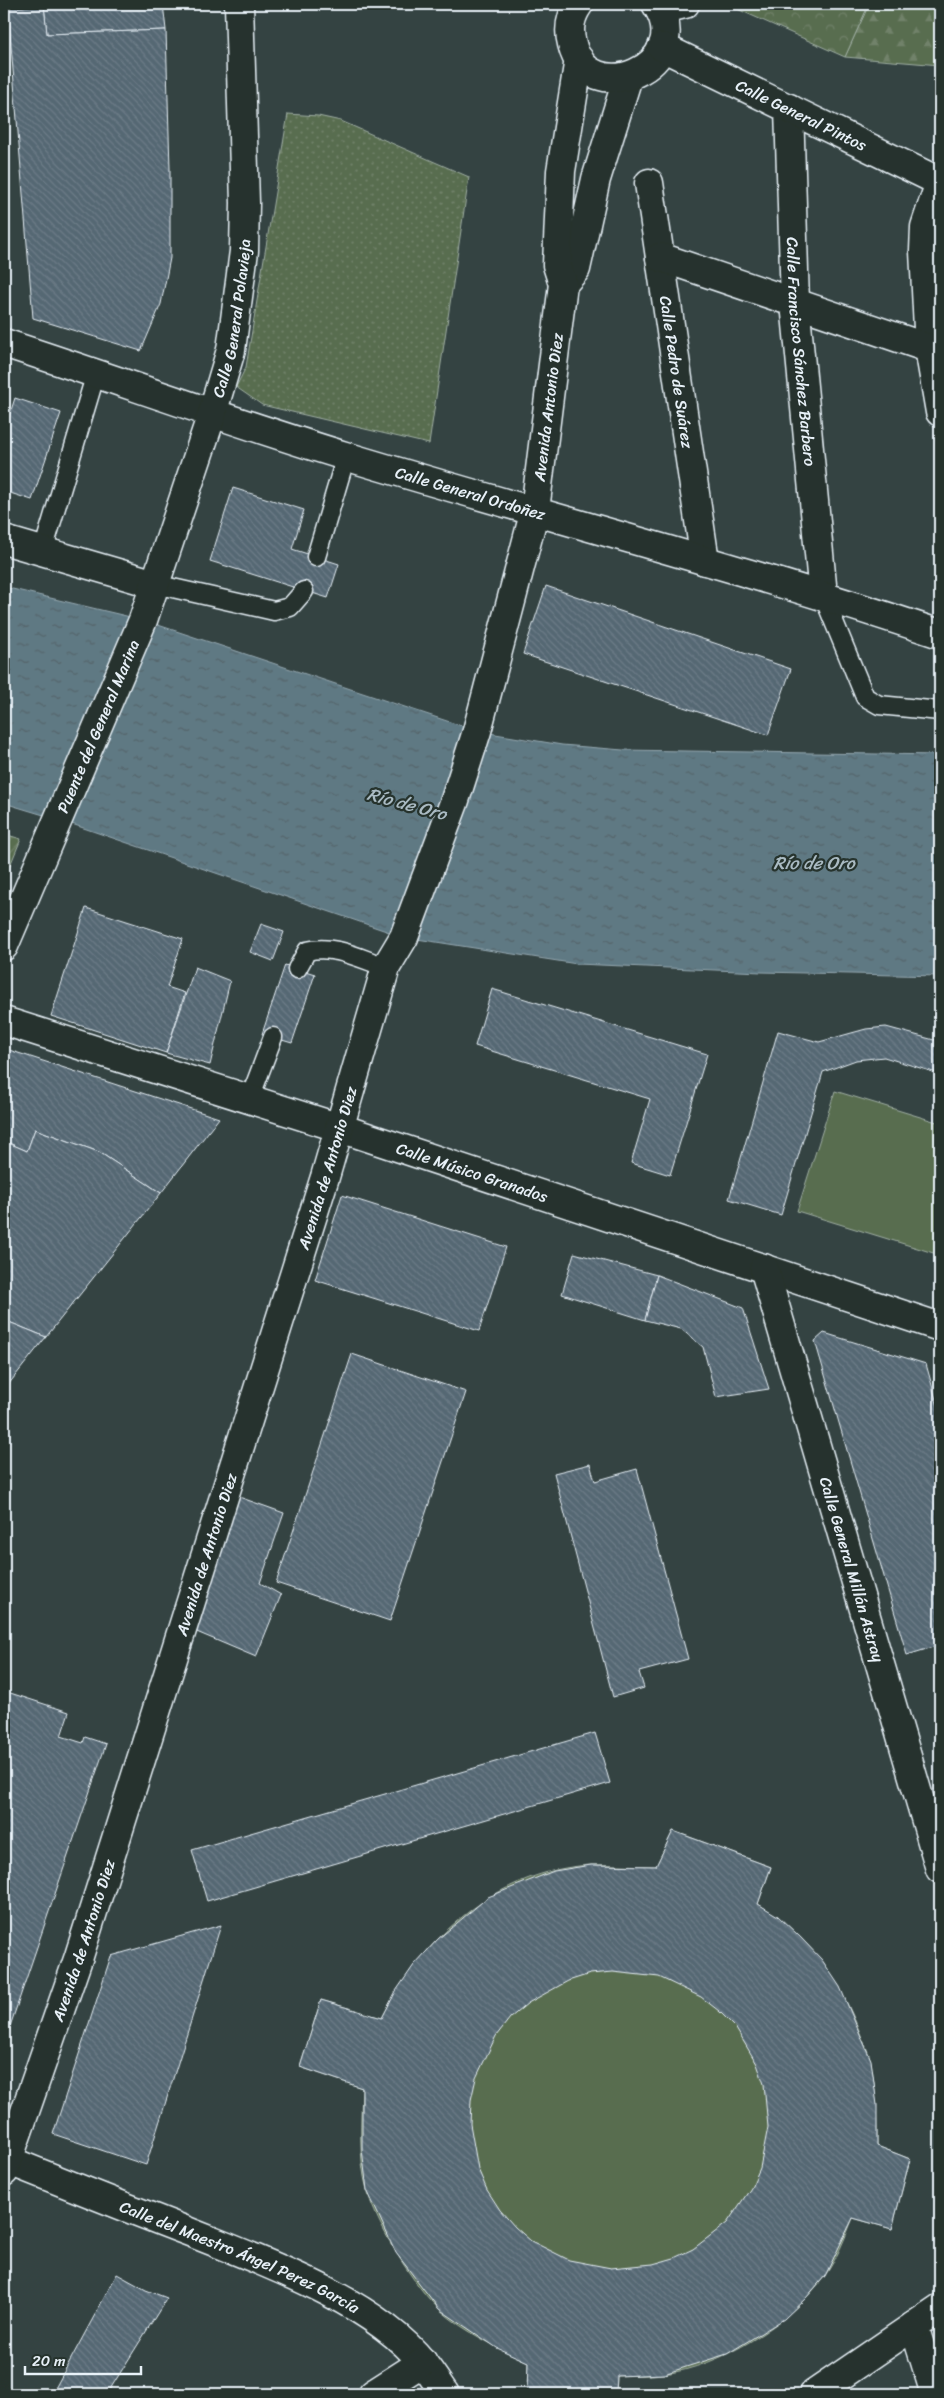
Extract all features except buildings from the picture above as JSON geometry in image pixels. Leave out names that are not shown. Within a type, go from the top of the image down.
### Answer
[{"type":"street","name":"Calle General Polavieja","points":[[143,620],[212,414],[231,350],[244,251],[245,203],[239,4]]},
{"type":"street","points":[[570,6],[570,35],[579,59],[588,69],[614,78],[628,77],[649,66],[662,47],[667,6]]},
{"type":"street","name":"Calle General Pintos","points":[[662,47],[940,182]]},
{"type":"street","name":"Avenida Antonio Diez","points":[[404,937],[455,800],[477,731],[535,510],[564,284],[557,264],[561,171],[579,59]]},
{"type":"street","name":"Avenida Antonio Diez","points":[[564,284],[576,269],[596,179],[628,77]]},
{"type":"street","name":"Calle Francisco Sánchez Barbero","points":[[789,108],[795,303],[823,595]]},
{"type":"street","points":[[940,182],[925,227],[924,251],[940,412]]},
{"type":"street","name":"Calle Pedro de Suárez","points":[[649,183],[705,561]]},
{"type":"street","points":[[660,257],[935,350]]},
{"type":"street","name":"Calle General Ordoñez","points":[[4,343],[212,414],[346,456],[823,595],[940,634]]},
{"type":"street","points":[[4,540],[155,584]]},
{"type":"street","name":"Puente del General Marina","points":[[4,946],[143,620]]},
{"type":"street","name":"Avenida de Antonio Diez","points":[[5,2166],[79,1956],[340,1128],[386,967],[404,937]]},
{"type":"street","name":"Calle Músico Granados","points":[[4,1021],[250,1098],[940,1327]]},
{"type":"street","name":"Calle General Millán Astray","points":[[764,1268],[940,1869]]},
{"type":"street","name":"Calle del Maestro Ángel Perez García","points":[[5,2166],[281,2268],[363,2312],[396,2336],[423,2362],[445,2394]]},
{"type":"street","points":[[814,2394],[940,2308]]},
{"type":"street","points":[[914,2326],[935,2394]]},
{"type":"street","points":[[373,2394],[423,2362]]},
{"type":"lane","points":[[43,551],[96,373]]},
{"type":"lane","points":[[316,557],[346,456]]},
{"type":"lane","points":[[155,584],[274,611],[290,607],[304,591]]},
{"type":"lane","points":[[823,595],[865,697],[879,705],[940,711]]},
{"type":"lane","points":[[297,969],[307,951],[320,948],[335,950],[386,967]]},
{"type":"lane","points":[[250,1098],[272,1037]]},
{"type":"green space","points":[[733,4],[869,4],[845,57],[735,8]]},
{"type":"green space","points":[[869,4],[940,4],[940,65],[845,57]]},
{"type":"green space","points":[[288,114],[318,116],[341,121],[469,177],[429,444],[262,405],[236,387],[246,367]]},
{"type":"green space","points":[[4,834],[21,839],[4,880]]},
{"type":"green space","points":[[835,1091],[940,1123],[940,1255],[797,1211]]},
{"type":"green space","points":[[673,1831],[771,1867],[758,1904],[792,1929],[807,1944],[843,1995],[871,2062],[876,2104],[877,2146],[910,2159],[892,2229],[853,2218],[833,2263],[824,2277],[793,2311],[752,2340],[708,2362],[685,2370],[657,2375],[617,2376],[616,2394],[527,2394],[528,2362],[471,2332],[440,2310],[408,2271],[387,2237],[372,2204],[364,2178],[361,2139],[362,2088],[300,2067],[321,2000],[382,2018],[418,1961],[441,1936],[467,1913],[495,1895],[525,1880],[557,1870],[591,1865],[656,1866]]},
{"type":"water","name":"Río de Oro","points":[[4,587],[143,620],[477,731],[562,745],[623,750],[940,755],[940,976],[761,972],[577,964],[404,937],[57,819],[4,803]]}]
